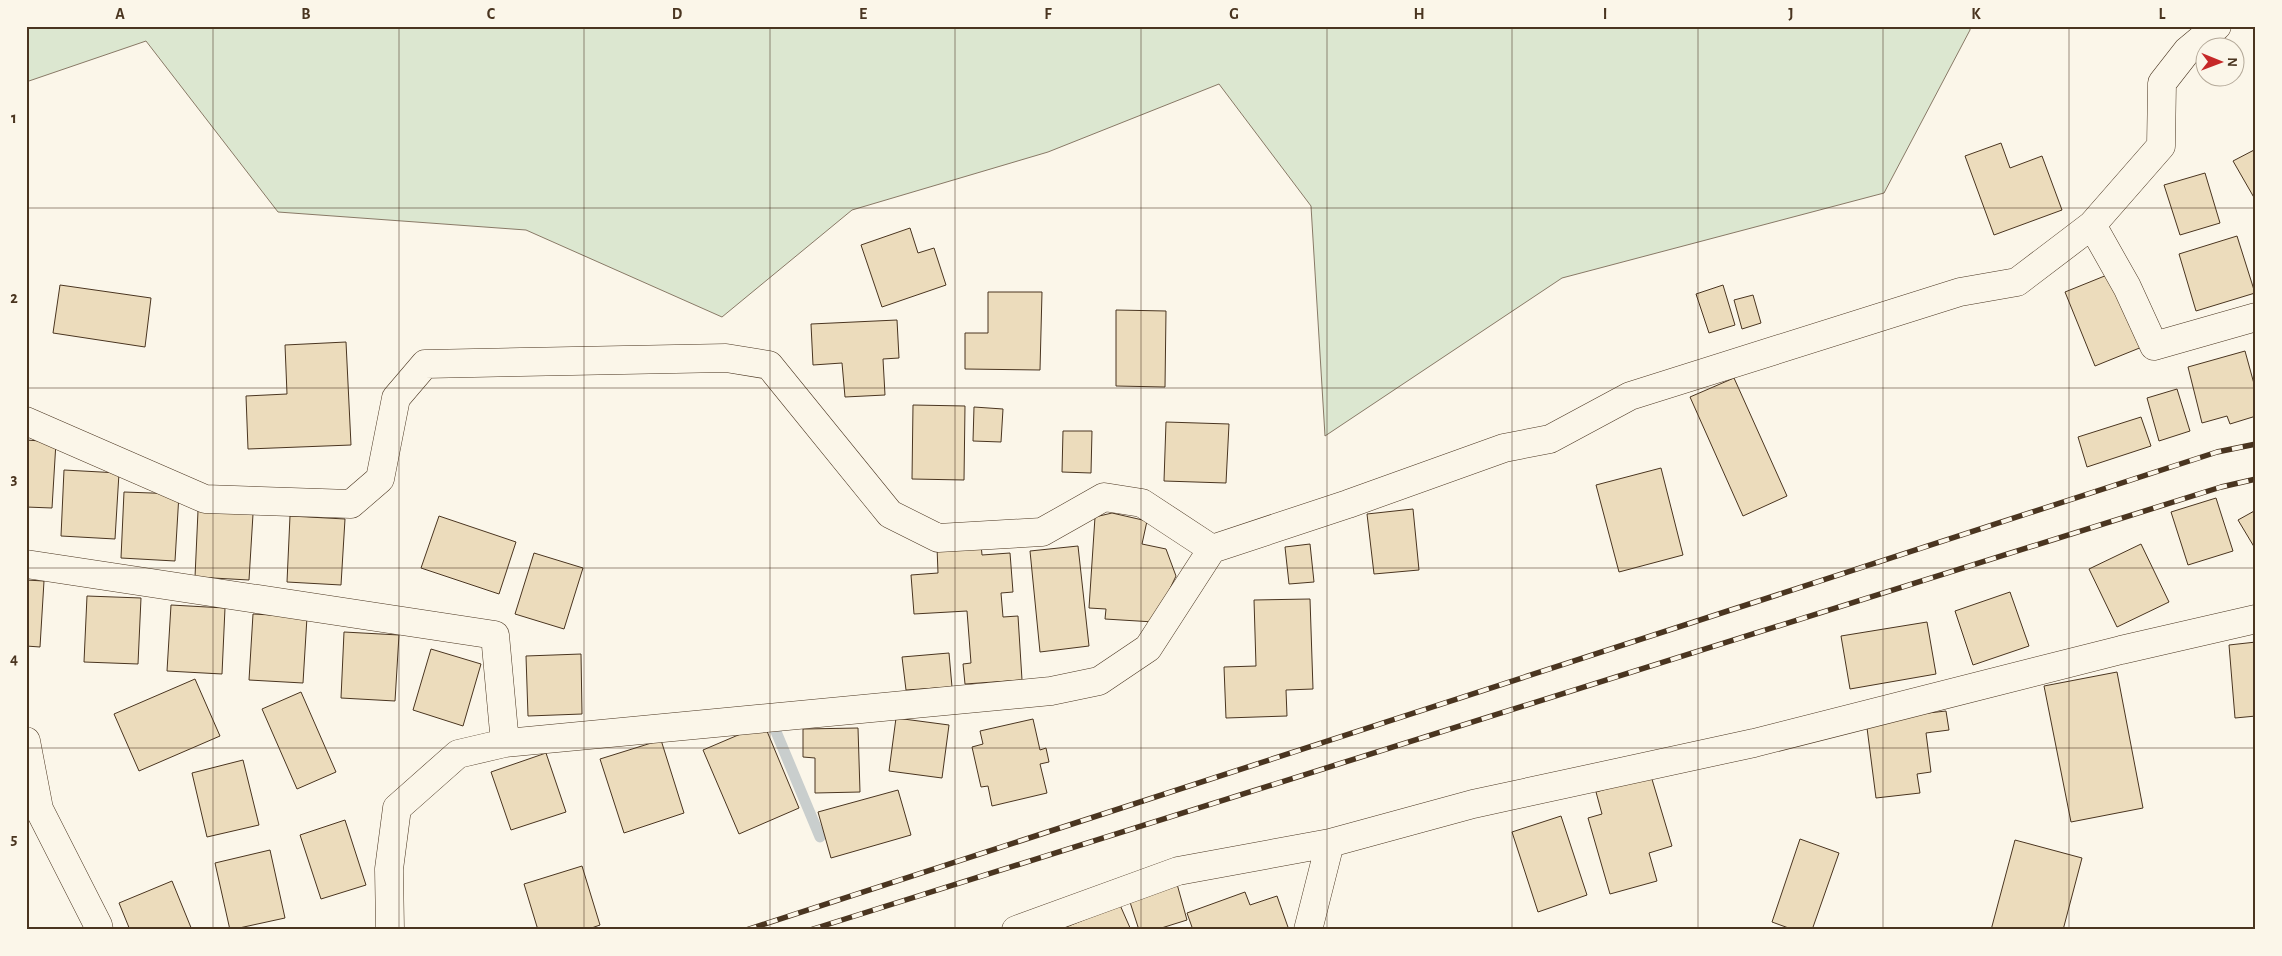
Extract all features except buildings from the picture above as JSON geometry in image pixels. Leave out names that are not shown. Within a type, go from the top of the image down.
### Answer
[{"type":"street","points":[[390,930],[388,870],[397,808],[458,754],[505,743],[1051,691],[1099,681],[1148,648],[1212,549],[1348,504],[1504,448],[1550,439],[1630,396],[1960,292],[2017,282],[2092,225],[2161,146],[2162,83],[2188,51],[2217,26]]},
{"type":"street","points":[[2092,225],[2127,287],[2154,346],[2256,317]]},
{"type":"street","points":[[26,422],[205,498],[351,504],[380,479],[396,398],[425,364],[726,358],[769,365],[890,514],[938,538],[1042,532],[1104,497],[1142,503],[1212,549]]},
{"type":"street","points":[[26,564],[495,635],[505,743]]},
{"type":"street","points":[[1016,930],[1178,871],[1330,843],[1473,804],[1754,743],[2121,650],[2256,619]]},
{"type":"street","points":[[26,741],[39,809],[98,924],[98,930]]},
{"type":"street","points":[[1308,930],[1330,843]]},
{"type":"green space","points":[[26,26],[1970,26],[1970,30],[1884,193],[1562,278],[1325,436],[1311,206],[1219,84],[1048,152],[852,210],[722,317],[526,230],[278,212],[146,41],[26,82]]},
{"type":"waterway","points":[[772,722],[820,837]]},
{"type":"railway","points":[[746,930],[2217,452],[2256,444]]},
{"type":"railway","points":[[810,930],[2221,487],[2256,479]]}]
